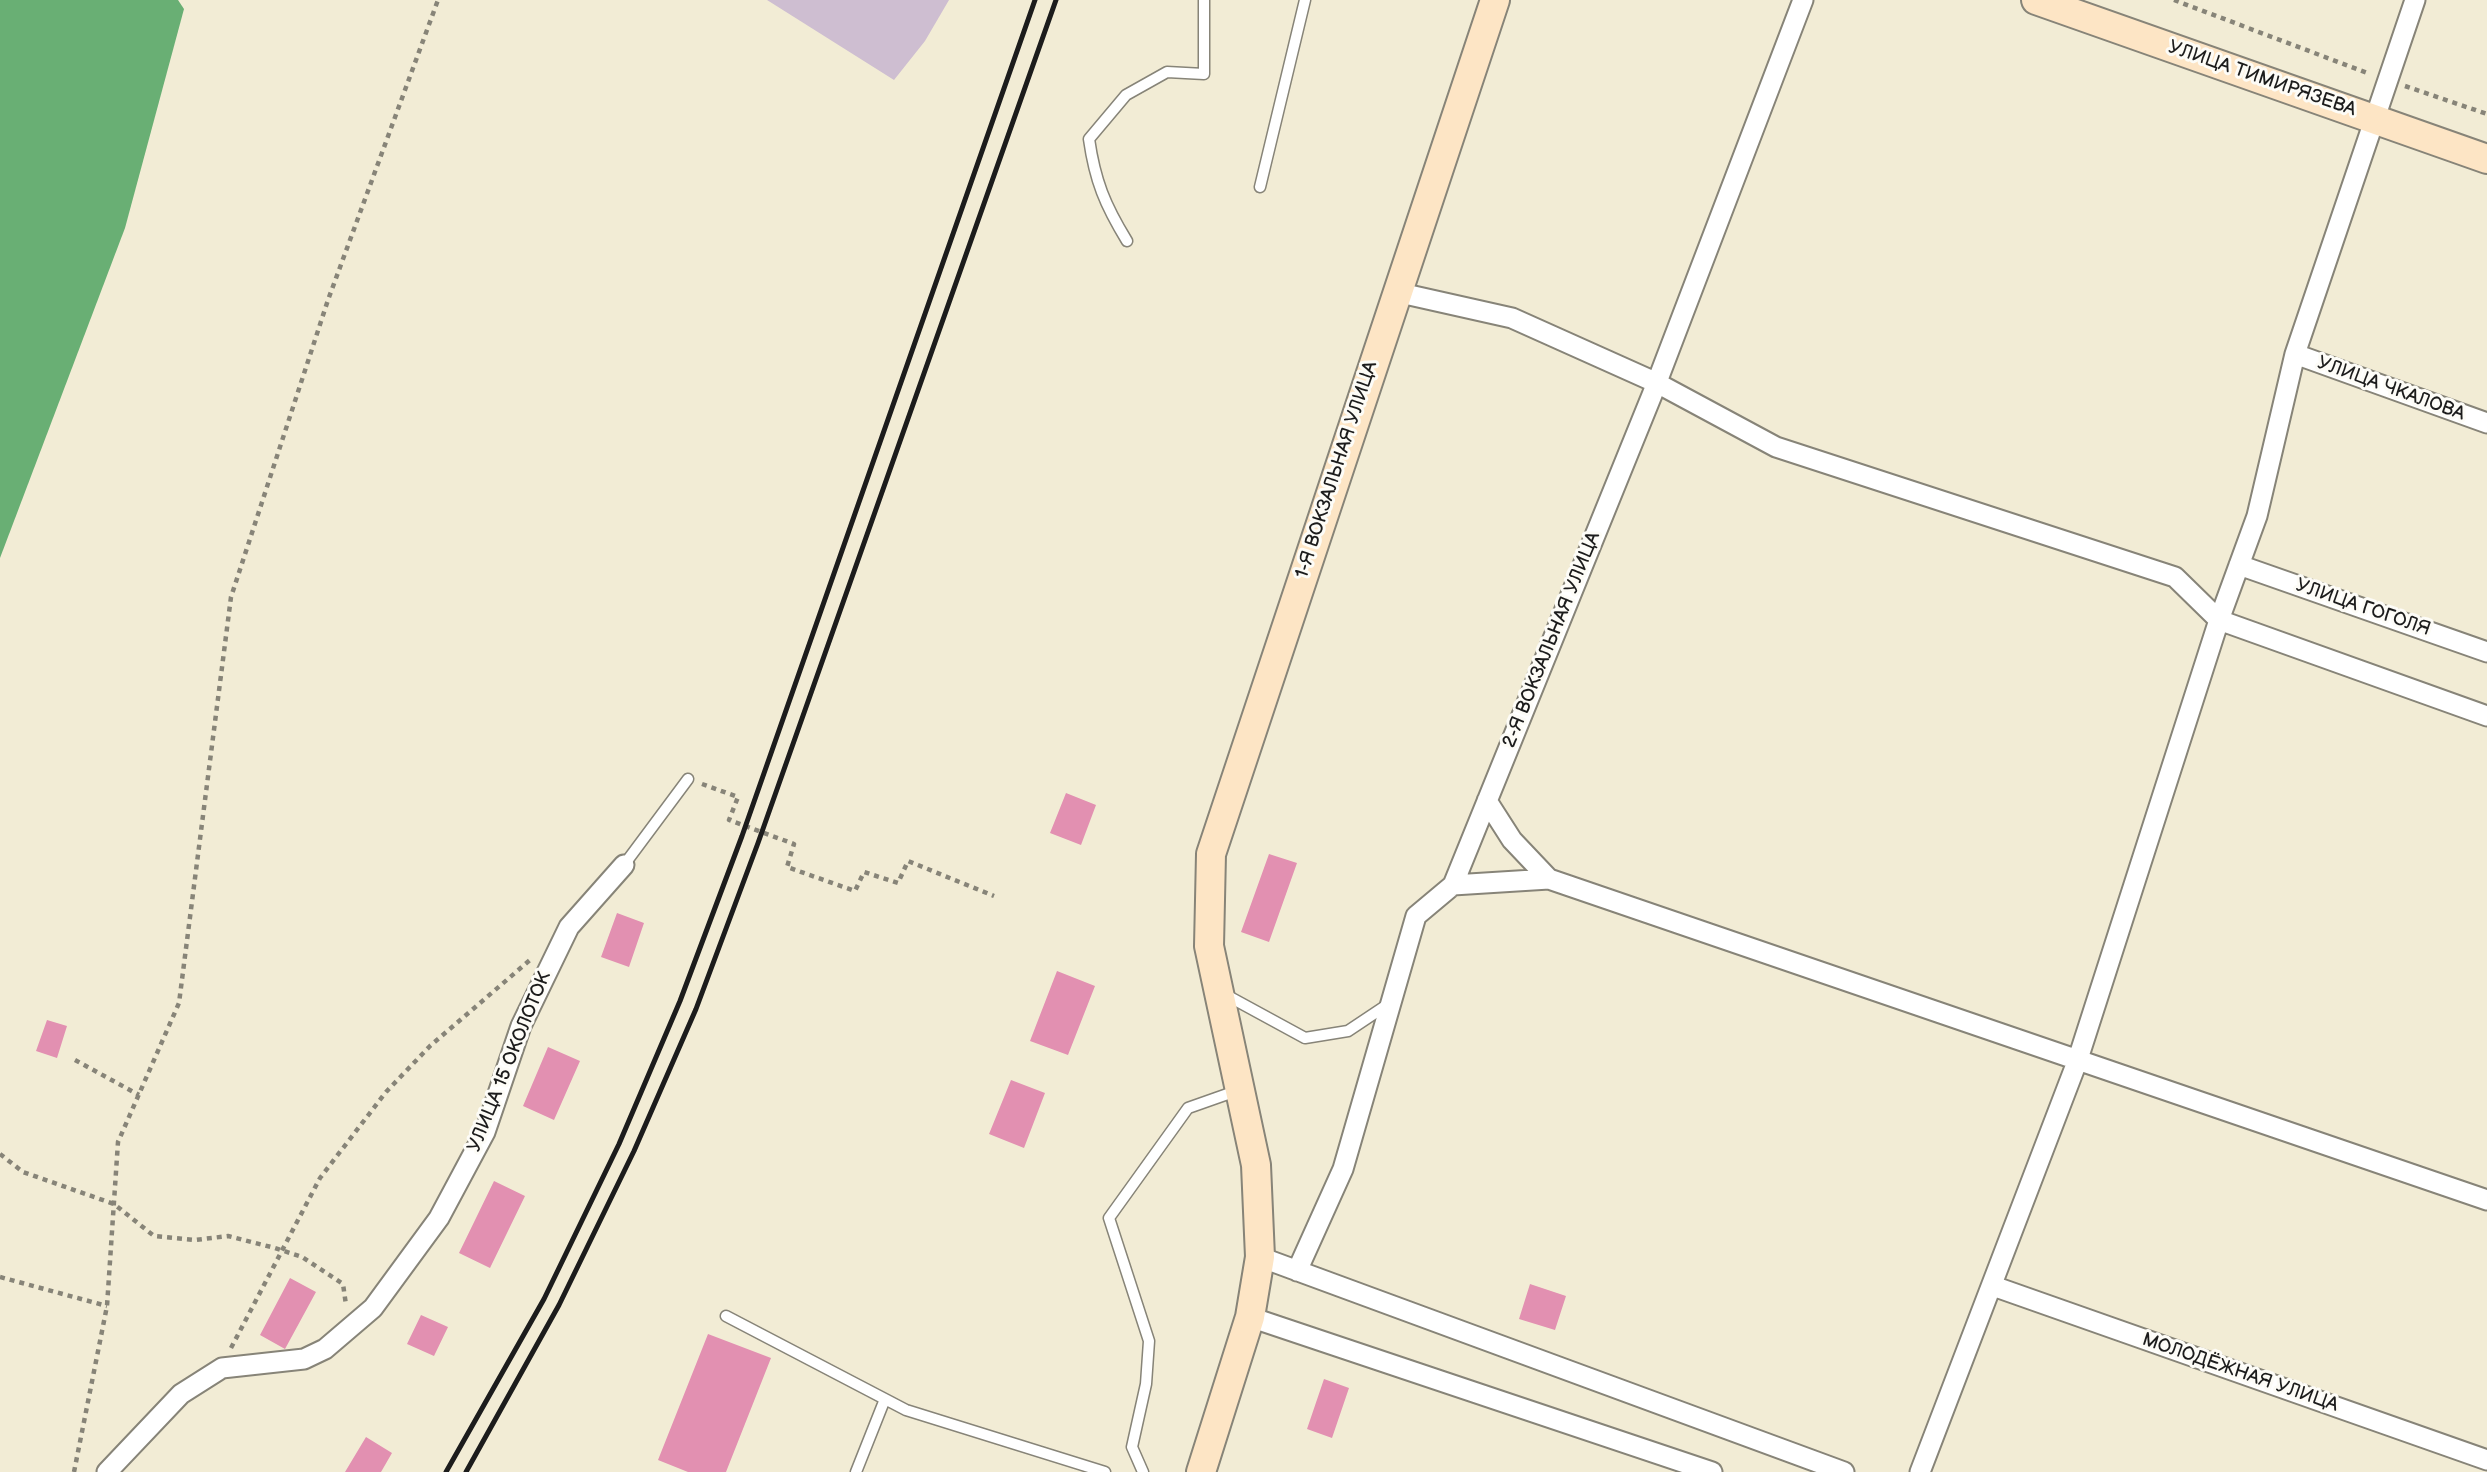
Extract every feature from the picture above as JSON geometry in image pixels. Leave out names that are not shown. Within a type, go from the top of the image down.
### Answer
[{"type":"main road","name":"1-Я ВОКЗАЛЬНАЯ УЛИЦА","points":[[1250,1318],[1260,1257],[1256,1165],[1209,946],[1211,854],[1495,0]]},
{"type":"main road","name":"УЛИЦА ТИМИРЯЗЕВА","points":[[2036,0],[2487,159]]},
{"type":"main road","points":[[1201,1472],[1250,1318]]},
{"type":"street","name":"2-Я ВОКЗАЛЬНАЯ УЛИЦА","points":[[1297,1270],[1343,1169],[1416,916],[1453,885],[1657,383],[1803,0]]},
{"type":"street","points":[[1920,1472],[2077,1062],[2219,620],[2257,516],[2295,354],[2415,0]]},
{"type":"street","points":[[1396,292],[1512,318],[1657,383],[1776,447],[2175,577],[2219,620],[2487,716]]},
{"type":"street","name":"УЛИЦА ЧКАЛОВА","points":[[2295,354],[2487,423]]},
{"type":"street","name":"УЛИЦА ГОГОЛЯ","points":[[2239,565],[2487,652]]},
{"type":"street","points":[[1487,801],[1512,840],[1549,878]]},
{"type":"street","name":"УЛИЦА 15 ОКОЛОТОК","points":[[107,1472],[181,1394],[222,1367],[304,1359],[325,1349],[373,1308],[439,1218],[485,1132],[521,1026],[569,927],[624,865]]},
{"type":"street","points":[[1453,885],[1549,878],[2077,1062],[2487,1200]]},
{"type":"street","points":[[1260,1257],[1844,1472]]},
{"type":"street","name":"МОЛОДЁЖНАЯ УЛИЦА","points":[[1993,1286],[2487,1460]]},
{"type":"street","points":[[1250,1318],[1712,1472]]},
{"type":"lane","points":[[1127,241],[1108,211],[1095,180],[1089,139],[1126,95],[1167,72],[1204,74],[1204,0]]},
{"type":"lane","points":[[1260,187],[1305,0]]},
{"type":"lane","points":[[624,865],[688,779]]},
{"type":"lane","points":[[1219,991],[1305,1038],[1348,1031],[1391,1003]]},
{"type":"lane","points":[[1143,1472],[1132,1447],[1146,1384],[1149,1341],[1109,1218],[1188,1108],[1240,1090]]},
{"type":"lane","points":[[726,1316],[906,1410],[1105,1472]]},
{"type":"lane","points":[[856,1472],[884,1399]]},
{"type":"path","points":[[74,1472],[107,1306],[118,1142],[179,1003],[231,597],[328,300],[438,0]]},
{"type":"path","points":[[2174,0],[2487,114]]},
{"type":"path","points":[[688,779],[738,797],[729,820],[794,844],[787,867],[855,891],[864,872],[898,883],[908,861],[994,896]]},
{"type":"path","points":[[222,1367],[320,1178],[386,1092],[430,1045],[539,952]]},
{"type":"path","points":[[75,1060],[139,1095]]},
{"type":"path","points":[[0,1154],[23,1172],[114,1204],[154,1236],[195,1240],[228,1237],[302,1257],[342,1284],[346,1304],[344,1332]]},
{"type":"path","points":[[0,1277],[107,1306]]},
{"type":"shaded area","points":[[767,0],[949,0],[925,41],[894,80]]},
{"type":"green space","points":[[0,0],[178,0],[184,9],[125,228],[0,558]]},
{"type":"building","points":[[1066,793],[1096,805],[1081,845],[1050,833]]},
{"type":"building","points":[[1269,854],[1297,863],[1269,942],[1241,932]]},
{"type":"building","points":[[617,913],[644,923],[629,967],[601,957]]},
{"type":"building","points":[[1057,971],[1095,986],[1068,1055],[1030,1041]]},
{"type":"building","points":[[47,1020],[67,1026],[57,1058],[36,1051]]},
{"type":"building","points":[[548,1047],[580,1061],[554,1120],[523,1106]]},
{"type":"building","points":[[1011,1080],[1045,1093],[1024,1148],[989,1134]]},
{"type":"building","points":[[494,1181],[525,1196],[490,1268],[459,1253]]},
{"type":"building","points":[[290,1278],[316,1292],[285,1349],[260,1335]]},
{"type":"building","points":[[1530,1284],[1566,1296],[1555,1330],[1519,1319]]},
{"type":"building","points":[[421,1315],[448,1327],[434,1356],[407,1344]]},
{"type":"building","points":[[708,1334],[771,1358],[726,1472],[688,1472],[658,1460]]},
{"type":"building","points":[[1324,1379],[1349,1388],[1332,1438],[1307,1429]]},
{"type":"building","points":[[366,1437],[392,1453],[381,1472],[345,1472]]},
{"type":"railway","points":[[446,1472],[544,1299],[619,1144],[680,1001],[742,836],[1035,0]]},
{"type":"railway","points":[[466,1472],[559,1305],[634,1151],[696,1009],[758,843],[1056,0]]}]
